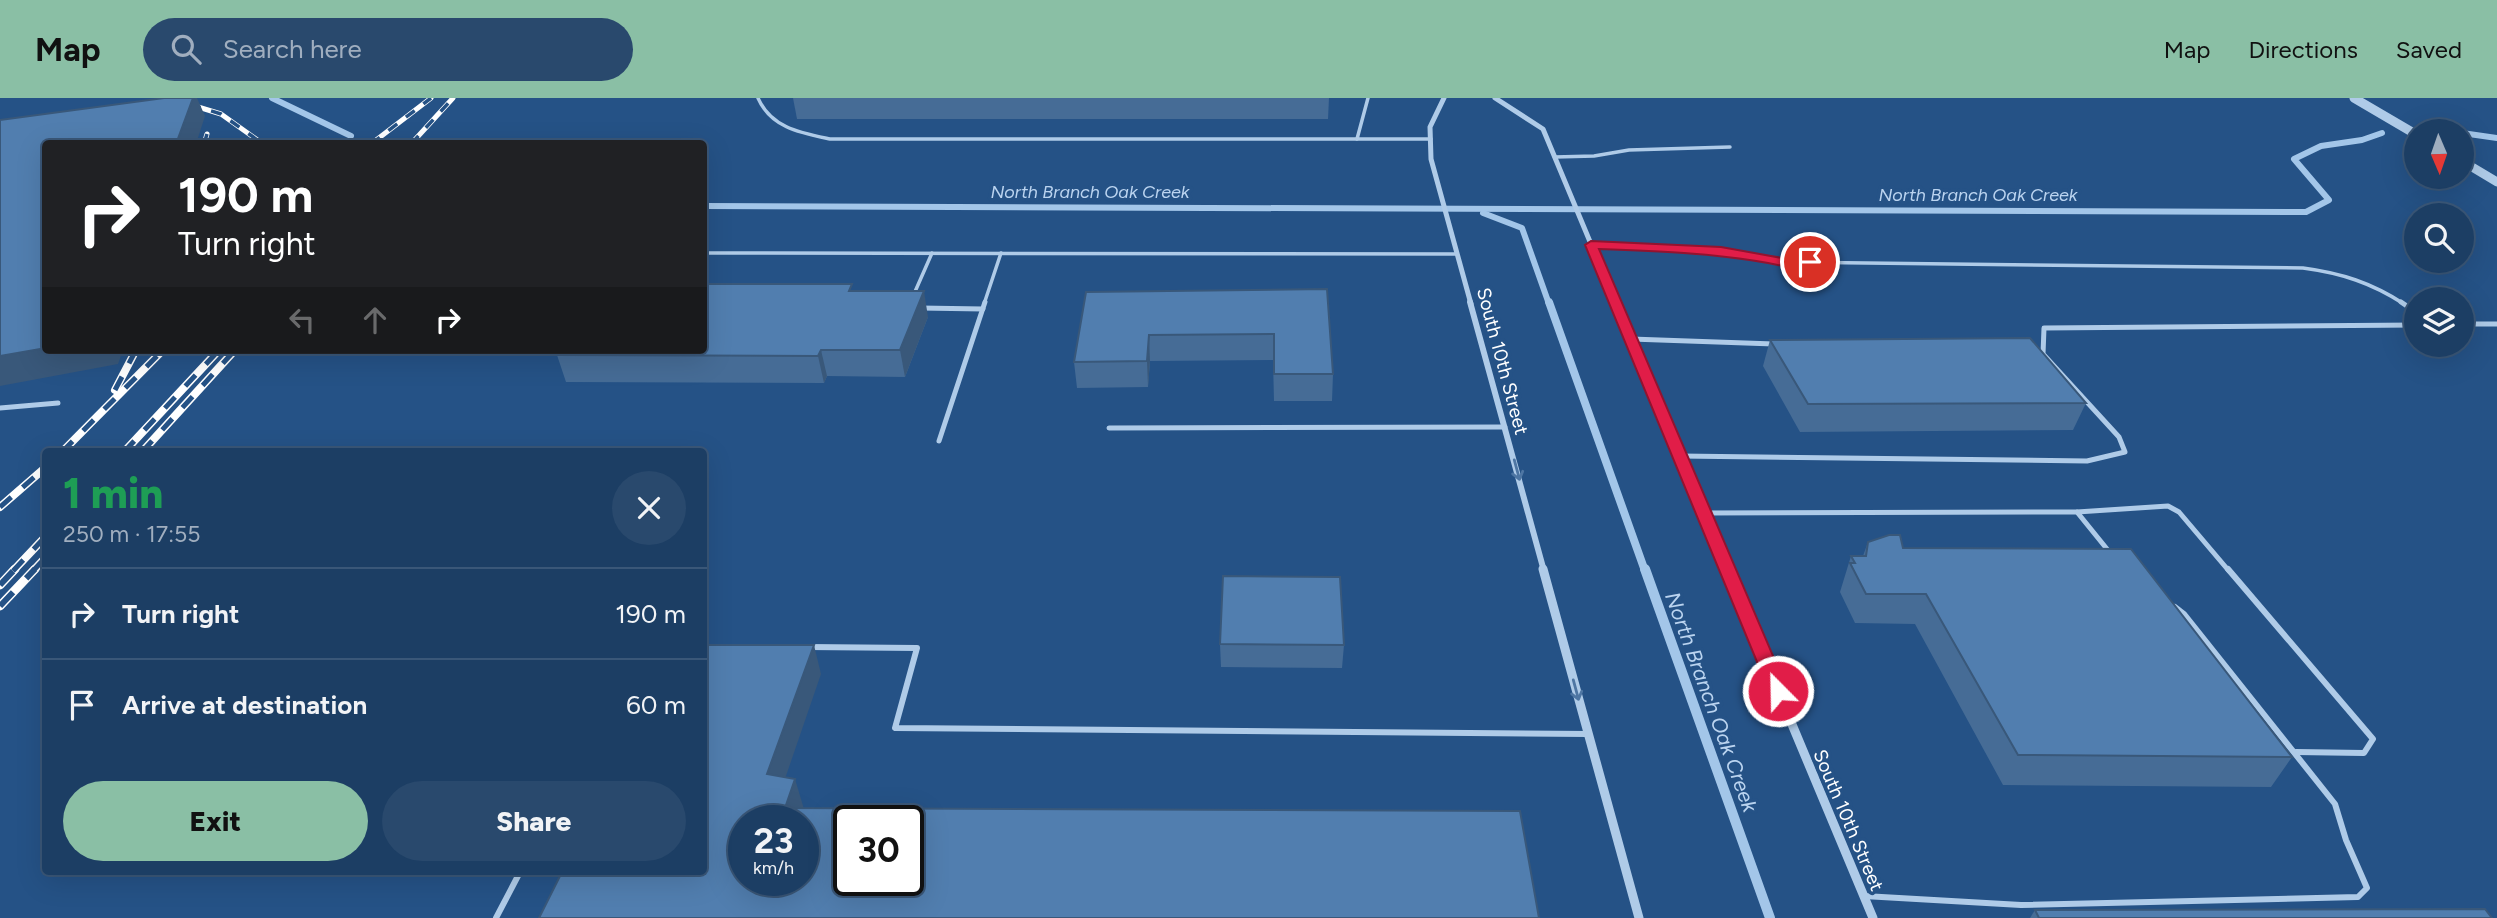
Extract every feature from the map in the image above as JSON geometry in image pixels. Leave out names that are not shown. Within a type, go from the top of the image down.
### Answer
[{"type":"street","name":"South 10th Street","points":[[1444,98],[1430,127],[1431,159],[1639,918]]},
{"type":"street","name":"South 10th Street","points":[[1495,98],[1543,129],[1873,918]]},
{"type":"street","points":[[2354,98],[2404,127]]},
{"type":"street","points":[[2474,168],[2497,182]]},
{"type":"lane","points":[[758,98],[772,118],[790,130],[830,139],[1431,138]]},
{"type":"lane","points":[[1357,139],[1367,98]]},
{"type":"lane","points":[[1555,157],[1594,156],[1629,150],[1730,148]]},
{"type":"lane","points":[[1591,245],[1721,251],[1782,262],[2303,268],[2333,271],[2366,281],[2404,303]]},
{"type":"lane","points":[[707,253],[1457,254]]},
{"type":"lane","points":[[913,297],[932,253]]},
{"type":"lane","points":[[939,441],[1001,253]]},
{"type":"lane","points":[[908,309],[983,309]]},
{"type":"lane","points":[[2474,324],[2497,324]]},
{"type":"lane","points":[[1680,456],[2087,461],[2125,452],[2119,437],[2043,354],[2044,328],[2404,325]]},
{"type":"lane","points":[[1631,339],[1780,344]]},
{"type":"lane","points":[[2029,345],[2043,345]]},
{"type":"lane","points":[[0,408],[58,403]]},
{"type":"lane","points":[[1109,428],[1505,426]]},
{"type":"lane","points":[[1703,513],[2077,512],[2168,506],[2179,512],[2373,739],[2364,753],[2296,752]]},
{"type":"lane","points":[[2077,512],[2122,564]]},
{"type":"lane","points":[[1864,895],[2021,905],[2358,897],[2367,888],[2346,840],[2335,804],[2184,614],[2167,601]]},
{"type":"lane","points":[[797,647],[917,648],[895,728],[1588,734]]},
{"type":"lane","points":[[496,918],[518,875]]},
{"type":"building","points":[[164,98],[193,98],[177,140],[42,140],[42,349],[0,356],[0,120]]},
{"type":"building","points":[[707,284],[852,284],[849,291],[924,291],[900,350],[821,350],[818,356],[557,355],[707,354]]},
{"type":"building","points":[[1327,289],[1333,374],[1274,374],[1274,334],[1149,335],[1147,361],[1074,362],[1086,292]]},
{"type":"building","points":[[2030,338],[2086,403],[1808,404],[1770,340]]},
{"type":"building","points":[[1889,535],[1900,535],[1903,548],[2131,549],[2292,757],[2018,755],[1926,594],[1866,594],[1850,563],[1855,563],[1851,556],[1866,556],[1868,542]]},
{"type":"building","points":[[1223,576],[1340,577],[1344,645],[1220,644]]},
{"type":"building","points":[[707,645],[814,645],[767,774],[795,779],[786,805],[728,805],[728,896],[819,896],[819,808],[833,808],[833,896],[924,896],[924,809],[1520,811],[1539,918],[539,918],[560,875],[707,875]]},
{"type":"building","points":[[2485,909],[2492,918],[2039,918],[2035,910]]},
{"type":"waterway","name":"North Branch Oak Creek","points":[[272,98],[351,136]]},
{"type":"waterway","name":"North Branch Oak Creek","points":[[707,206],[2306,212],[2329,200],[2294,159],[2321,146],[2362,140],[2382,133]]},
{"type":"waterway","name":"North Branch Oak Creek","points":[[2474,135],[2497,138]]},
{"type":"waterway","name":"North Branch Oak Creek","points":[[1483,213],[1522,228],[1549,304]]},
{"type":"waterway","name":"North Branch Oak Creek","points":[[1549,302],[1645,571]]},
{"type":"waterway","name":"North Branch Oak Creek","points":[[1645,569],[1770,918]]},
{"type":"railway","points":[[169,98],[221,114],[257,140]]},
{"type":"railway","points":[[376,140],[431,98]]},
{"type":"railway","points":[[415,140],[453,98]]},
{"type":"railway","points":[[205,140],[207,134]]},
{"type":"railway","points":[[115,390],[134,354]]},
{"type":"railway","points":[[66,448],[159,354]]},
{"type":"railway","points":[[128,448],[215,354]]},
{"type":"railway","points":[[146,448],[231,354]]},
{"type":"railway","points":[[0,507],[42,470]]},
{"type":"railway","points":[[13,571],[42,540]]},
{"type":"railway","points":[[33,571],[42,561]]},
{"type":"railway","points":[[0,585],[15,569]]},
{"type":"railway","points":[[0,606],[35,569]]},
{"type":"route","points":[[1778,691],[1591,245],[1721,251],[1782,262],[1810,262]]}]
